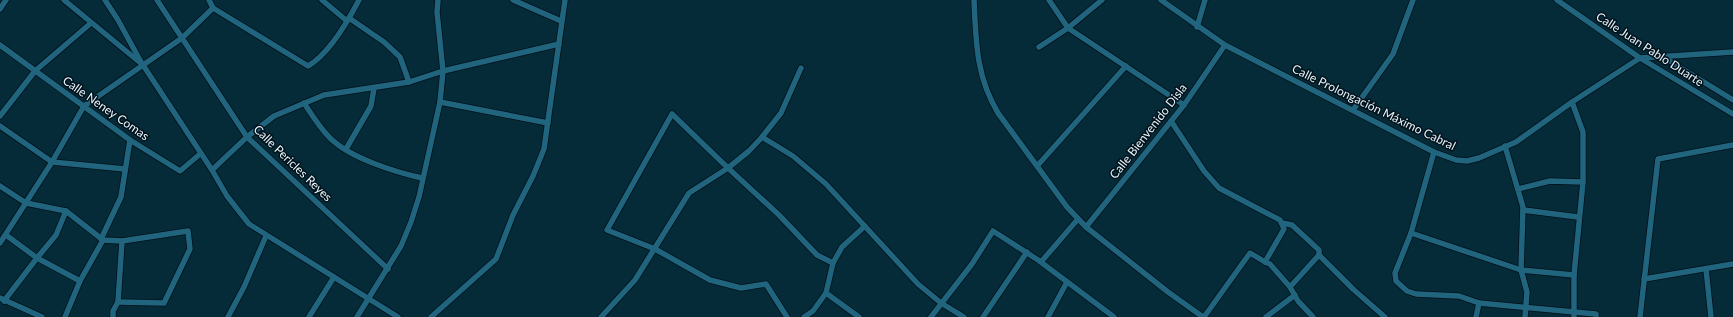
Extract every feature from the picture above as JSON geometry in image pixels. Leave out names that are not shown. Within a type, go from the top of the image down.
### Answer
[{"type":"street","points":[[0,9],[6,0]]},
{"type":"street","points":[[64,0],[143,65]]},
{"type":"street","points":[[105,0],[143,65],[200,154],[212,170],[227,196],[249,224],[398,317]]},
{"type":"street","name":"Calle Pericles Reyes","points":[[157,0],[247,137],[388,269]]},
{"type":"street","points":[[209,0],[213,8],[308,66],[323,54],[348,19],[359,0]]},
{"type":"street","points":[[322,0],[384,42],[400,57],[409,82]]},
{"type":"street","points":[[357,317],[401,246],[412,222],[419,197],[440,102],[443,71],[437,12],[438,0]]},
{"type":"street","points":[[513,0],[562,21]]},
{"type":"street","points":[[431,317],[496,259],[513,215],[533,176],[544,149],[565,0]]},
{"type":"street","points":[[974,0],[976,45],[984,87],[998,113],[1038,165],[1067,207],[1086,227],[1168,292],[1203,317],[1250,253],[1270,264],[1313,317]]},
{"type":"street","points":[[1049,0],[1068,28],[1184,105]]},
{"type":"street","points":[[1039,47],[1068,28],[1102,0]]},
{"type":"street","name":"Calle Prolongación Máximo Cabral","points":[[1161,0],[1225,45],[1434,152],[1456,160],[1479,158],[1516,142],[1572,102],[1640,58]]},
{"type":"street","points":[[1197,26],[1204,0]]},
{"type":"street","points":[[1353,110],[1393,54],[1413,0]]},
{"type":"street","name":"Calle Juan Pablo Duarte","points":[[1556,0],[1640,58],[1733,114]]},
{"type":"street","points":[[0,244],[52,162],[84,106],[182,38],[213,8]]},
{"type":"street","points":[[0,116],[35,71],[91,23]]},
{"type":"street","points":[[212,170],[247,137],[274,116],[324,94],[409,82],[443,71],[559,44]]},
{"type":"street","name":"Calle Neney Comas","points":[[0,45],[130,140],[180,171],[200,154]]},
{"type":"street","name":"Calle Bienvenido Disla","points":[[1086,227],[1184,105],[1225,45]]},
{"type":"street","points":[[1640,58],[1733,52]]},
{"type":"street","points":[[1662,56],[1733,100]]},
{"type":"street","points":[[1038,165],[1126,66]]},
{"type":"street","points":[[601,317],[635,280],[689,193],[728,168],[762,138],[781,113],[801,68]]},
{"type":"street","points":[[346,149],[371,106],[374,88]]},
{"type":"street","points":[[440,102],[548,123]]},
{"type":"street","points":[[1572,102],[1583,132],[1583,182],[1578,216],[1574,275],[1574,315]]},
{"type":"street","points":[[304,103],[326,134],[346,149],[400,173],[422,178]]},
{"type":"street","points":[[786,317],[766,284],[741,288],[710,280],[655,249],[607,230],[672,114],[728,168],[779,214],[817,255],[833,263]]},
{"type":"street","points":[[1171,121],[1204,171],[1219,188],[1280,220],[1284,229],[1265,262]]},
{"type":"street","points":[[0,126],[52,162],[125,169]]},
{"type":"street","points":[[762,138],[793,156],[826,184],[918,284],[941,303],[964,317]]},
{"type":"street","points":[[65,317],[80,281],[102,239],[121,197],[130,140]]},
{"type":"street","points":[[1640,317],[1658,159],[1733,145]]},
{"type":"street","points":[[1505,146],[1523,210],[1521,270],[1527,292],[1527,308],[1525,317]]},
{"type":"street","points":[[1434,152],[1411,232],[1395,273],[1396,281],[1411,293],[1459,296],[1479,303],[1574,315],[1596,314],[1596,317]]},
{"type":"street","points":[[1518,189],[1550,181],[1583,182]]},
{"type":"street","points":[[0,186],[26,203],[66,211],[102,239],[122,241],[188,231],[190,249],[164,303],[118,302]]},
{"type":"street","points":[[1523,210],[1578,216]]},
{"type":"street","points":[[42,317],[2,300],[56,235],[66,211]]},
{"type":"street","points":[[1041,262],[1078,219]]},
{"type":"street","points":[[1282,223],[1292,225],[1319,250],[1319,255],[1354,290],[1385,317]]},
{"type":"street","points":[[804,317],[813,311],[826,292],[833,263],[842,247],[865,226]]},
{"type":"street","points":[[931,317],[972,264],[993,231],[1041,262],[1114,317]]},
{"type":"street","points":[[1411,232],[1521,270],[1574,275]]},
{"type":"street","points":[[6,235],[37,258],[80,281]]},
{"type":"street","points":[[228,317],[244,287],[266,236]]},
{"type":"street","points":[[113,317],[113,311],[118,302],[122,241]]},
{"type":"street","points":[[983,317],[1026,252]]},
{"type":"street","points":[[1290,287],[1319,255]]},
{"type":"street","points":[[1644,279],[1733,264]]},
{"type":"street","points":[[1706,269],[1711,317]]},
{"type":"street","points":[[309,317],[334,277]]},
{"type":"street","points":[[1048,317],[1067,282]]},
{"type":"street","points":[[826,292],[859,317]]},
{"type":"street","points":[[1266,317],[1295,295]]},
{"type":"street","points":[[1476,317],[1479,303]]},
{"type":"street","points":[[1102,317],[1105,311]]}]
